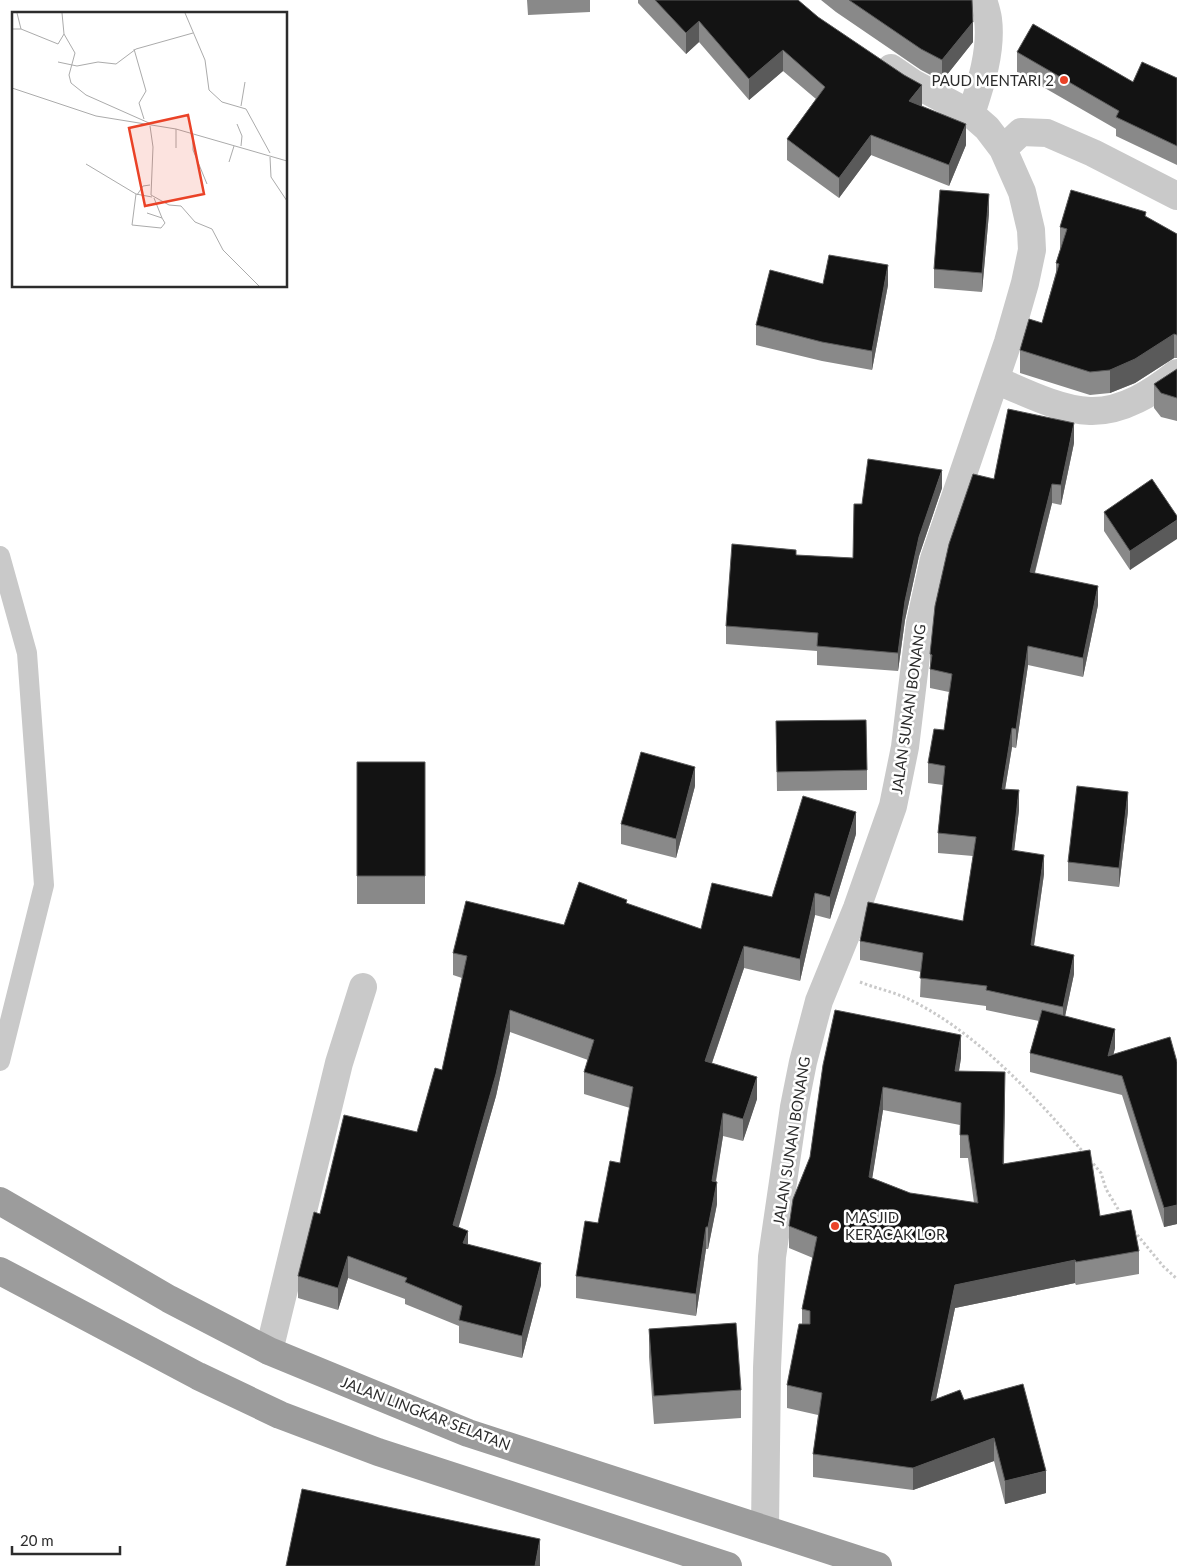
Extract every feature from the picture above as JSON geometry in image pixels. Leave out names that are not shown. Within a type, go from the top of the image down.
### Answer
[{"type":"highway","name":"JALAN LINGKAR SELATAN","points":[[0,1201],[169,1299],[269,1351],[468,1433],[878,1566]]},
{"type":"highway","points":[[0,1271],[198,1376],[280,1414],[378,1452],[728,1566]]},
{"type":"street","points":[[971,114],[984,68],[989,40],[988,18],[983,0]]},
{"type":"street","name":"JALAN SUNAN BONANG","points":[[765,1528],[767,1368],[772,1257],[802,1062],[818,1001],[857,908],[894,806],[905,747],[920,623],[934,558],[996,380],[1025,283],[1032,250],[1031,230],[1025,201],[1003,149],[987,128],[971,114],[913,83],[874,56]]},
{"type":"street","points":[[1003,149],[1021,132],[1047,133],[1093,153],[1177,196]]},
{"type":"street","points":[[996,380],[1070,408],[1091,411],[1110,409],[1135,400],[1158,388],[1177,373]]},
{"type":"street","points":[[269,1351],[339,1063],[364,987]]},
{"type":"lane","points":[[0,556],[26,653],[44,885],[0,1061]]},
{"type":"path","points":[[830,971],[903,996],[942,1017],[989,1055],[1048,1112],[1101,1173],[1106,1189],[1124,1219]]},
{"type":"path","points":[[1130,1226],[1163,1266],[1177,1279]]},
{"type":"building","points":[[655,0],[798,0],[818,17],[922,85],[909,101],[966,124],[949,165],[871,135],[839,178],[787,139],[825,87],[783,50],[749,79],[699,21],[686,33]]},
{"type":"building","points":[[849,0],[972,0],[973,22],[942,60],[921,49]]},
{"type":"building","points":[[1033,24],[1133,82],[1142,62],[1177,78],[1177,146],[1116,117],[1119,111],[1017,52]]},
{"type":"building","points":[[940,190],[989,194],[982,273],[934,269]]},
{"type":"building","points":[[1071,190],[1146,212],[1145,216],[1177,234],[1177,335],[1174,334],[1135,359],[1110,370],[1090,372],[1020,350],[1029,319],[1042,323],[1059,264],[1056,263],[1067,229],[1060,227]]},
{"type":"building","points":[[829,255],[888,265],[872,351],[822,342],[756,325],[770,270],[823,284]]},
{"type":"building","points":[[1177,369],[1177,398],[1161,393],[1154,384]]},
{"type":"building","points":[[1008,409],[1074,423],[1061,485],[1052,484],[1030,572],[1098,586],[1083,658],[1028,646],[1016,729],[1012,728],[1002,789],[1019,790],[1012,850],[1044,855],[1031,945],[1074,955],[1063,1007],[986,990],[987,986],[920,978],[923,953],[860,941],[868,902],[963,921],[976,837],[938,833],[945,766],[928,763],[934,729],[944,730],[952,674],[930,669],[932,655],[930,654],[935,606],[949,544],[973,474],[994,479]]},
{"type":"building","points":[[868,459],[942,470],[919,537],[905,601],[898,653],[817,646],[818,633],[726,626],[732,544],[796,550],[796,555],[853,558],[854,504],[862,504]]},
{"type":"building","points":[[1152,479],[1177,516],[1177,520],[1130,551],[1104,512]]},
{"type":"building","points":[[866,720],[867,770],[777,772],[776,721]]},
{"type":"building","points":[[641,752],[695,767],[676,839],[621,824]]},
{"type":"building","points":[[357,762],[425,762],[425,876],[357,876]]},
{"type":"building","points":[[1077,786],[1128,792],[1119,868],[1068,862]]},
{"type":"building","points":[[803,796],[856,812],[830,897],[815,893],[800,959],[744,946],[705,1061],[757,1077],[743,1119],[723,1113],[712,1181],[717,1182],[708,1227],[706,1227],[696,1294],[576,1276],[585,1221],[598,1223],[610,1161],[620,1163],[633,1087],[584,1072],[594,1040],[510,1010],[496,1074],[453,1225],[468,1231],[463,1243],[541,1263],[522,1336],[459,1320],[462,1306],[405,1282],[407,1278],[348,1256],[338,1288],[298,1276],[314,1212],[320,1214],[344,1115],[417,1132],[435,1068],[442,1070],[467,956],[453,953],[466,901],[564,925],[579,882],[627,900],[626,903],[701,929],[712,883],[772,897]]},
{"type":"building","points":[[835,1010],[961,1035],[955,1071],[1005,1072],[1003,1164],[1090,1150],[1100,1216],[1131,1210],[1139,1251],[1076,1262],[1075,1260],[955,1285],[931,1401],[960,1390],[964,1400],[1023,1384],[1046,1471],[1005,1481],[994,1438],[913,1468],[813,1454],[822,1393],[787,1385],[799,1324],[810,1324],[810,1311],[802,1309],[817,1237],[789,1226],[793,1199],[810,1157],[823,1065]],"holes":[[[883,1087],[961,1103],[960,1135],[968,1135],[978,1203],[910,1193],[869,1177]]]},
{"type":"building","points":[[1042,1010],[1115,1029],[1108,1056],[1170,1037],[1177,1062],[1177,1205],[1164,1208],[1122,1076],[1030,1053]]},
{"type":"building","points":[[736,1323],[741,1390],[654,1396],[649,1329]]},
{"type":"building","points":[[302,1489],[540,1539],[535,1566],[286,1566]]},
{"type":"place","name":"PAUD MENTARI 2","points":[[1064,80]]},
{"type":"place","name":"MASJID KERACAK LOR","points":[[835,1226]]}]
